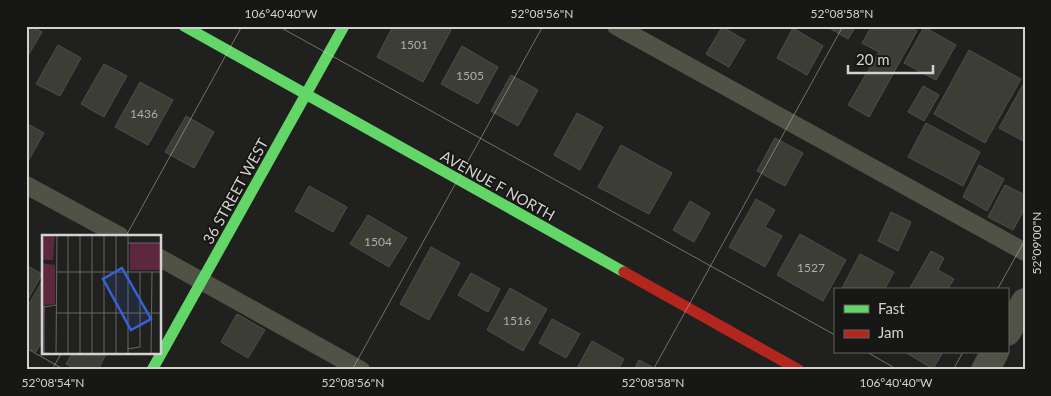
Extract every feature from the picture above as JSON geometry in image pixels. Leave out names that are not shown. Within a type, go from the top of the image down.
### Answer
[{"type":"street","name":"AVENUE F NORTH","points":[[184,26],[799,370]]},
{"type":"street","name":"36 STREET WEST","points":[[152,370],[344,26]]},
{"type":"street","points":[[1008,330],[1025,302]]},
{"type":"street","points":[[985,370],[994,354]]},
{"type":"lane","points":[[616,26],[1025,252]]},
{"type":"lane","points":[[26,185],[118,235]]},
{"type":"lane","points":[[161,259],[361,370]]},
{"type":"building","points":[[26,26],[31,26],[42,32],[26,59]]},
{"type":"building","points":[[393,26],[445,26],[451,30],[423,82],[377,57]]},
{"type":"building","points":[[826,26],[856,26],[848,39]]},
{"type":"building","points":[[872,26],[908,26],[917,31],[869,117],[848,105],[879,52],[862,43]]},
{"type":"building","points":[[722,27],[745,40],[729,67],[706,54]]},
{"type":"building","points":[[924,27],[956,45],[936,80],[904,63]]},
{"type":"building","points":[[793,28],[823,46],[807,75],[777,58]]},
{"type":"building","points":[[58,45],[81,58],[60,96],[36,84]]},
{"type":"building","points":[[462,46],[498,67],[478,104],[441,84]]},
{"type":"building","points":[[969,50],[1021,79],[985,143],[934,114]]},
{"type":"building","points":[[104,64],[127,76],[104,117],[81,104]]},
{"type":"building","points":[[511,75],[538,90],[518,126],[491,111]]},
{"type":"building","points":[[140,82],[173,100],[148,145],[115,127]]},
{"type":"building","points":[[1025,83],[1025,142],[999,128]]},
{"type":"building","points":[[923,86],[939,95],[924,121],[908,112]]},
{"type":"building","points":[[577,113],[603,127],[580,170],[554,155]]},
{"type":"building","points":[[186,116],[214,132],[194,168],[165,152]]},
{"type":"building","points":[[26,123],[44,133],[27,163],[26,162]]},
{"type":"building","points":[[926,123],[980,152],[963,186],[908,157]]},
{"type":"building","points":[[775,138],[803,153],[785,186],[757,171]]},
{"type":"building","points":[[621,145],[672,173],[649,214],[598,187]]},
{"type":"building","points":[[979,165],[1004,179],[987,211],[963,197]]},
{"type":"building","points":[[1005,185],[1025,195],[1025,208],[1013,230],[988,217]]},
{"type":"building","points":[[309,186],[347,207],[333,232],[295,211]]},
{"type":"building","points":[[756,199],[775,210],[765,227],[782,236],[765,267],[729,247]]},
{"type":"building","points":[[690,201],[710,213],[694,242],[673,230]]},
{"type":"building","points":[[891,212],[911,222],[898,251],[878,241]]},
{"type":"building","points":[[368,215],[407,238],[389,267],[350,244]]},
{"type":"building","points":[[800,234],[846,260],[823,301],[777,275]]},
{"type":"building","points":[[431,247],[460,263],[429,320],[400,304]]},
{"type":"building","points":[[931,251],[944,258],[938,270],[954,279],[948,288],[910,288]]},
{"type":"building","points":[[860,254],[894,272],[885,288],[842,288]]},
{"type":"building","points":[[26,265],[42,274],[26,303]]},
{"type":"building","points":[[471,273],[500,289],[488,312],[458,295]]},
{"type":"building","points":[[42,281],[42,342],[36,352],[26,346],[26,309]]},
{"type":"building","points":[[510,288],[547,309],[523,351],[487,330]]},
{"type":"building","points":[[237,314],[265,330],[248,358],[221,342]]},
{"type":"building","points":[[552,319],[580,334],[566,358],[539,343]]},
{"type":"building","points":[[592,341],[624,359],[618,370],[576,370]]},
{"type":"building","points":[[72,354],[106,354],[98,370],[78,370],[66,364]]},
{"type":"building","points":[[908,354],[942,354],[933,369]]},
{"type":"building","points":[[639,360],[658,370],[634,370]]},
{"type":"traffic: fast","points":[[184,26],[624,272]]},
{"type":"traffic: fast","points":[[161,354],[344,26]]},
{"type":"traffic: fast","points":[[152,370],[161,354]]},
{"type":"traffic: jam","points":[[624,272],[799,370]]}]
